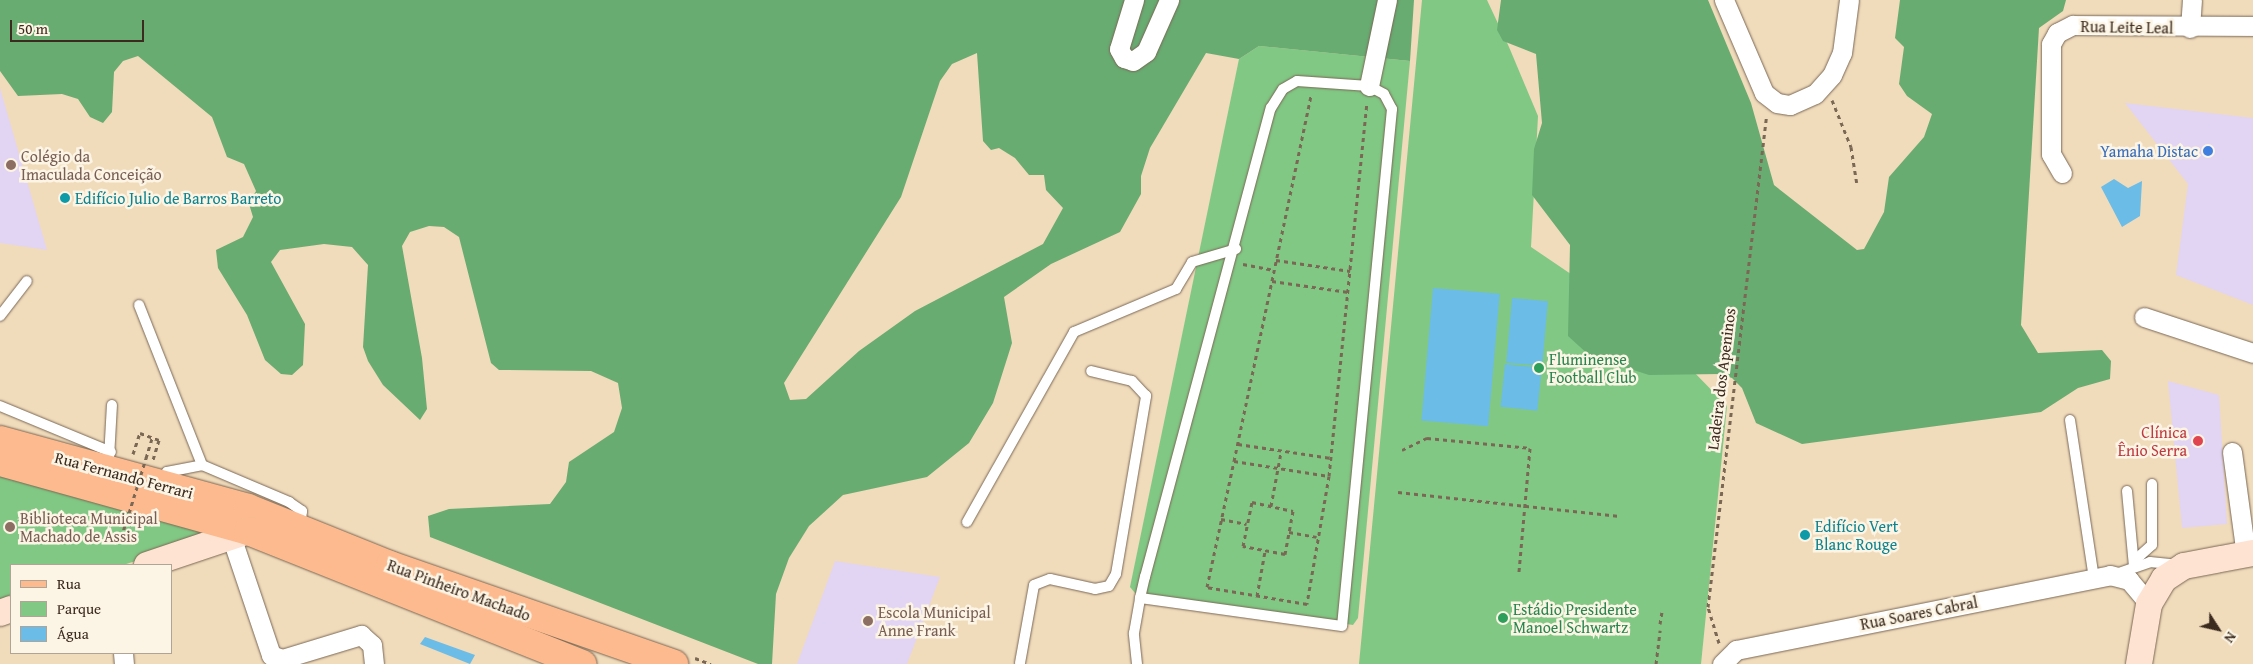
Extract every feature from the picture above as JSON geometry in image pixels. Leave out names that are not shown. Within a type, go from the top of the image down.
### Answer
[{"type":"main road","name":"Rua Fernando Ferrari","points":[[0,440],[114,466],[155,473],[242,525]]},
{"type":"main road","name":"Rua Fernando Ferrari","points":[[0,462],[242,525]]},
{"type":"main road","name":"Rua Pinheiro Machado","points":[[242,525],[300,528],[390,565],[674,664]]},
{"type":"main road","name":"Rua Pinheiro Machado","points":[[242,525],[583,664]]},
{"type":"main road","points":[[149,564],[242,525]]},
{"type":"main road","name":"Rua Soares Cabral","points":[[2177,570],[2250,554]]},
{"type":"main road","points":[[2139,664],[2149,604],[2177,570]]},
{"type":"street","points":[[1134,0],[1119,49],[1124,58],[1133,61],[1146,52],[1169,0]]},
{"type":"street","points":[[1369,86],[1387,0]]},
{"type":"street","points":[[1724,0],[1764,93],[1777,103],[1790,106],[1815,94],[1832,75],[1842,53],[1849,0]]},
{"type":"street","points":[[2190,28],[2192,0]]},
{"type":"street","name":"Rua Leite Leal","points":[[2062,173],[2051,154],[2052,44],[2056,33],[2073,25],[2190,28],[2253,26]]},
{"type":"street","points":[[2144,317],[2253,353]]},
{"type":"street","points":[[2232,452],[2248,517],[2250,554]]},
{"type":"street","points":[[242,525],[269,652],[279,659],[300,659],[360,635],[372,645],[374,664]]},
{"type":"street","points":[[2116,574],[2134,584],[2149,604]]},
{"type":"street","name":"Rua Soares Cabral","points":[[1724,660],[1736,650],[2116,574]]},
{"type":"lane","points":[[1137,664],[1134,633],[1140,598],[1233,262],[1271,108],[1283,89],[1297,81],[1369,86],[1384,94],[1392,108],[1342,626],[1140,598]]},
{"type":"lane","points":[[967,522],[1074,332],[1176,289],[1192,262],[1236,249]]},
{"type":"lane","points":[[0,316],[27,282]]},
{"type":"lane","points":[[139,305],[202,465]]},
{"type":"lane","points":[[1020,663],[1034,585],[1050,579],[1095,589],[1109,586],[1116,574],[1146,396],[1132,381],[1091,371]]},
{"type":"lane","points":[[0,406],[114,466],[112,404]]},
{"type":"lane","points":[[2070,420],[2094,578]]},
{"type":"lane","points":[[155,473],[202,465],[289,502],[302,510],[300,528]]},
{"type":"lane","points":[[2134,564],[2152,545],[2152,484]]},
{"type":"lane","points":[[2127,491],[2134,564]]},
{"type":"lane","name":"Rua Soares Cabral","points":[[2116,574],[2134,564],[2150,562],[2177,570]]},
{"type":"path","points":[[1314,82],[1207,588],[1307,604],[1329,476],[1369,86]]},
{"type":"path","points":[[1836,103],[1851,147],[1857,183]]},
{"type":"path","name":"Ladeira dos Apeninos","points":[[1717,638],[1708,607],[1764,123]]},
{"type":"path","points":[[1276,260],[1350,271]]},
{"type":"path","points":[[1233,262],[1274,270]]},
{"type":"path","points":[[1272,281],[1348,292]]},
{"type":"path","points":[[114,466],[140,433],[159,440],[155,473]]},
{"type":"path","points":[[129,524],[124,541],[121,539],[152,438]]},
{"type":"path","points":[[1402,450],[1427,438],[1530,448],[1519,572]]},
{"type":"path","points":[[1238,444],[1281,452],[1331,458]]},
{"type":"path","points":[[1271,506],[1281,452]]},
{"type":"path","points":[[1234,461],[1329,476]]},
{"type":"path","points":[[1398,492],[1620,516]]},
{"type":"path","points":[[1252,502],[1271,506],[1294,511],[1285,554],[1242,546],[1252,502]]},
{"type":"path","points":[[1221,519],[1247,524]]},
{"type":"path","points":[[1289,532],[1318,537]]},
{"type":"path","points":[[1253,614],[1266,551]]},
{"type":"path","points":[[1660,624],[1662,612]]},
{"type":"path","points":[[1656,664],[1660,630]]},
{"type":"shaded area","name":"Colégio da Imaculada Conceição","points":[[0,88],[47,250],[0,243]]},
{"type":"shaded area","points":[[2125,103],[2253,118],[2253,305],[2176,275],[2188,184]]},
{"type":"shaded area","name":"Clínica Ênio Serra","points":[[2168,381],[2219,395],[2227,524],[2182,528]]},
{"type":"shaded area","name":"Escola Municipal Anne Frank","points":[[835,561],[940,577],[907,664],[797,664]]},
{"type":"green space","points":[[0,0],[1414,0],[1410,61],[1259,46],[1239,59],[1206,53],[1150,148],[1141,176],[1141,194],[1120,232],[1051,264],[1004,297],[1012,343],[993,403],[969,443],[927,477],[843,495],[809,526],[789,558],[776,594],[772,664],[758,664],[430,537],[428,516],[449,509],[550,504],[566,482],[569,462],[614,432],[622,408],[618,383],[591,371],[499,370],[491,363],[459,237],[444,227],[429,226],[410,232],[402,246],[422,358],[427,409],[420,420],[383,385],[368,361],[363,347],[368,265],[352,247],[324,244],[280,250],[271,262],[305,324],[303,365],[292,375],[281,374],[265,360],[247,315],[218,268],[216,250],[243,237],[253,217],[249,204],[256,191],[244,164],[227,157],[212,117],[138,56],[123,61],[114,72],[112,112],[103,123],[90,117],[78,99],[62,94],[18,96],[0,71]],"holes":[[[977,53],[983,141],[991,150],[999,148],[1015,158],[1029,175],[1044,175],[1046,190],[1063,208],[1043,244],[915,311],[859,351],[806,399],[790,400],[784,383],[901,197],[940,81],[952,64]]]},
{"type":"green space","name":"Fluminense Football Club","points":[[1422,0],[1487,0],[1509,47],[1538,116],[1531,247],[1652,329],[1727,406],[1701,664],[1359,664]]},
{"type":"green space","points":[[1501,0],[1708,0],[1751,103],[1774,185],[1857,250],[1864,249],[1884,212],[1889,177],[1924,137],[1932,114],[1907,96],[1899,84],[1904,47],[1895,38],[1900,0],[2066,0],[2063,11],[2039,28],[2021,325],[2038,353],[2102,350],[2111,361],[2110,379],[2078,388],[2041,412],[1802,444],[1756,423],[1742,388],[1732,378],[1720,374],[1649,375],[1590,356],[1568,336],[1570,245],[1532,195],[1534,149],[1542,123],[1536,54],[1503,41],[1497,30]]},
{"type":"green space","points":[[1259,46],[1410,61],[1358,618],[1353,625],[1135,593],[1130,587],[1239,59]]},
{"type":"green space","points":[[0,473],[204,530],[206,539],[126,564],[10,564],[10,600],[0,603]]},
{"type":"water","points":[[2114,179],[2128,188],[2142,181],[2140,216],[2122,227],[2101,187]]},
{"type":"water","points":[[1433,288],[1500,294],[1488,426],[1421,420]]},
{"type":"water","points":[[1512,298],[1548,301],[1542,366],[1506,363]]},
{"type":"water","points":[[1505,364],[1542,368],[1537,411],[1501,407]]},
{"type":"water","points":[[425,637],[475,655],[470,664],[420,644]]},
{"type":"place","name":"Yamaha Distac","points":[[2208,151]]},
{"type":"place","name":"Colégio da Imaculada Conceição","points":[[11,165]]},
{"type":"place","name":"Edifício Julio de Barros Barreto","points":[[65,198]]},
{"type":"place","name":"Fluminense Football Club","points":[[1539,368]]},
{"type":"place","name":"Clínica Ênio Serra","points":[[2198,441]]},
{"type":"place","name":"Biblioteca Municipal Machado de Assis","points":[[10,527]]},
{"type":"place","name":"Edifício Vert Blanc Rouge","points":[[1805,535]]},
{"type":"place","name":"Estádio Presidente Manoel Schwartz","points":[[1503,618]]},
{"type":"place","name":"Escola Municipal Anne Frank","points":[[868,621]]}]
